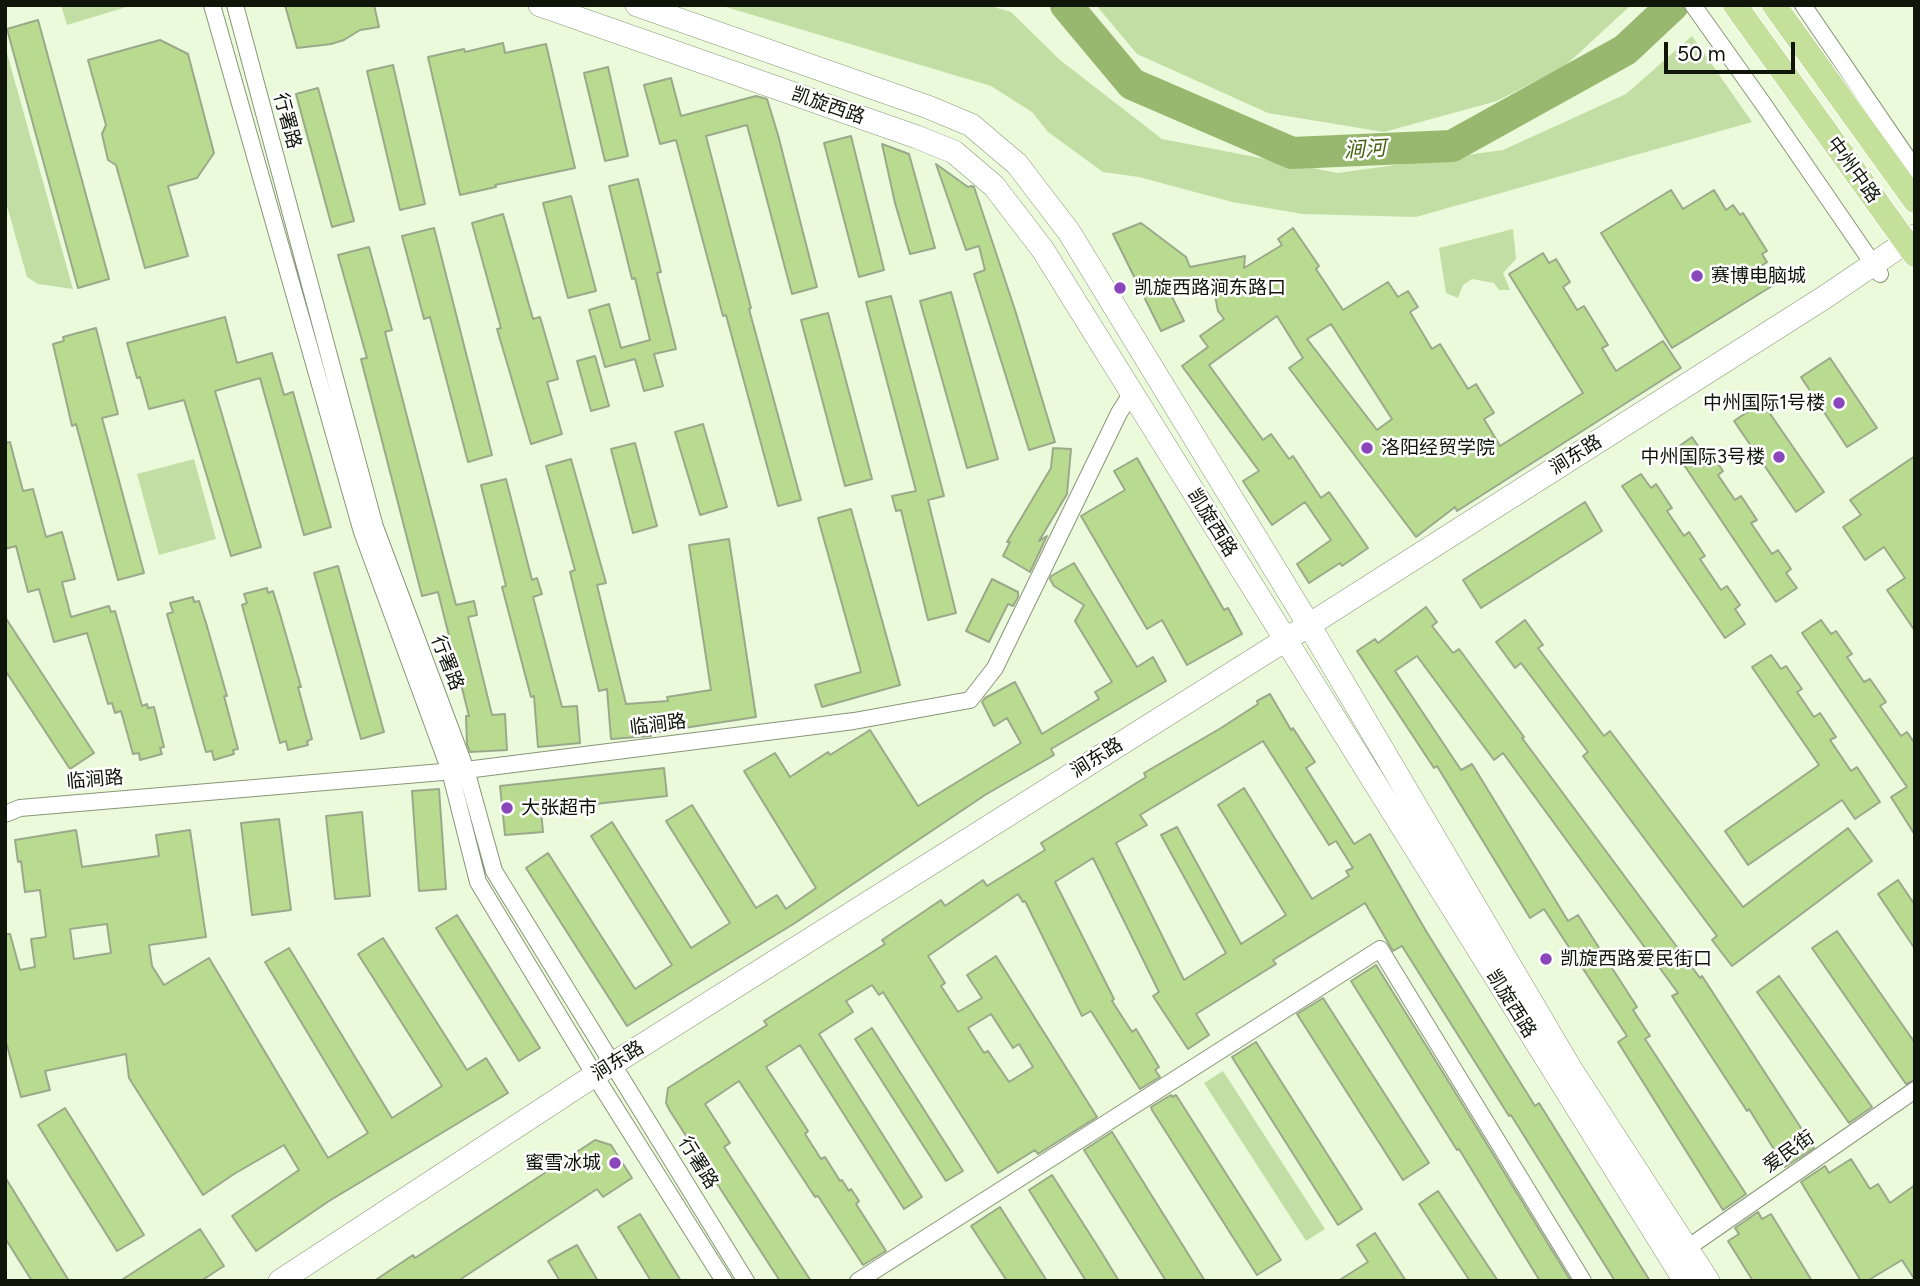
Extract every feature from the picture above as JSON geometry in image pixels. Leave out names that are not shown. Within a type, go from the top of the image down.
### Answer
[{"type":"main road","name":"凯旋西路","points":[[540,5],[917,137],[954,152],[994,186],[1042,250],[1685,1281]]},
{"type":"main road","name":"凯旋西路","points":[[637,5],[928,107],[971,125],[1017,164],[1069,232],[1311,629],[1572,1071],[1708,1281]]},
{"type":"main road","name":"中州中路","points":[[1735,5],[1913,247]]},
{"type":"main road","name":"中州中路","points":[[1774,5],[1828,61],[1915,201]]},
{"type":"main road","name":"涧东路","points":[[280,1281],[1913,247]]},
{"type":"main road","name":"涧东路","points":[[302,1281],[607,1075]]},
{"type":"street","name":"行署路","points":[[212,5],[362,532],[458,770]]},
{"type":"street","name":"行署路","points":[[234,5],[375,527],[494,871],[724,1281]]},
{"type":"street","points":[[1693,5],[1877,269]]},
{"type":"street","points":[[1803,5],[1828,61],[1915,169]]},
{"type":"street","name":"临涧路","points":[[5,814],[20,808],[458,770],[854,721],[970,700],[995,668],[1119,413],[1131,394]]},
{"type":"street","points":[[858,1281],[1380,949],[1583,1281]]},
{"type":"street","name":"行署路","points":[[607,1075],[746,1281]]},
{"type":"street","name":"爱民街","points":[[1686,1249],[1915,1090]]},
{"type":"green space","points":[[61,5],[133,5],[67,25]]},
{"type":"green space","points":[[719,5],[987,5],[1011,12],[1060,60],[1162,139],[1338,173],[1503,150],[1626,94],[1692,36],[1752,122],[1416,217],[1303,214],[1232,202],[1139,177],[1103,172],[1048,132],[1032,112],[991,86]]},
{"type":"green space","points":[[1096,5],[1631,5],[1565,66],[1497,101],[1384,132],[1268,113],[1137,54]]},
{"type":"green space","points":[[5,46],[73,289],[38,284],[27,277],[5,199]]},
{"type":"green space","points":[[1513,229],[1516,259],[1503,273],[1510,290],[1499,290],[1494,283],[1472,279],[1463,285],[1458,298],[1446,293],[1439,248]]},
{"type":"green space","points":[[194,459],[216,539],[159,555],[137,474]]},
{"type":"green space","points":[[1223,1071],[1325,1229],[1306,1241],[1204,1083]]},
{"type":"building","points":[[285,5],[374,5],[379,27],[360,30],[331,44],[297,48]]},
{"type":"building","points":[[38,20],[109,279],[78,288],[7,29]]},
{"type":"building","points":[[160,40],[188,54],[214,153],[197,178],[168,186],[188,256],[145,268],[116,165],[108,160],[102,134],[106,125],[88,60]]},
{"type":"building","points":[[503,43],[505,53],[546,44],[575,168],[460,195],[428,57]]},
{"type":"building","points":[[393,65],[425,204],[400,210],[367,71]]},
{"type":"building","points":[[608,67],[628,156],[605,161],[584,73]]},
{"type":"building","points":[[671,78],[681,116],[756,96],[767,99],[817,287],[792,294],[747,125],[706,136],[801,500],[778,506],[676,140],[660,144],[644,85]]},
{"type":"building","points":[[318,88],[354,221],[332,227],[296,94]]},
{"type":"building","points":[[851,136],[884,270],[859,277],[824,143]]},
{"type":"building","points":[[882,144],[909,154],[935,248],[910,254]]},
{"type":"building","points":[[936,164],[968,187],[974,187],[1055,442],[1029,450],[974,274],[985,270],[979,246],[966,250]]},
{"type":"building","points":[[638,179],[661,272],[657,273],[676,349],[654,354],[663,386],[644,391],[635,359],[605,367],[589,310],[609,304],[621,348],[650,340],[609,186]]},
{"type":"building","name":"赛博电脑城","points":[[1671,190],[1683,209],[1714,190],[1726,210],[1733,205],[1740,215],[1743,213],[1767,251],[1762,254],[1767,262],[1760,267],[1772,286],[1672,348],[1601,233]]},
{"type":"building","points":[[571,196],[596,291],[568,298],[543,203]]},
{"type":"building","points":[[503,214],[533,319],[540,317],[558,379],[547,382],[562,434],[531,444],[497,329],[501,328],[472,223]]},
{"type":"building","points":[[1141,223],[1186,257],[1190,267],[1245,256],[1244,268],[1282,245],[1278,239],[1293,228],[1319,266],[1316,269],[1343,310],[1388,282],[1398,297],[1408,291],[1418,307],[1410,312],[1432,349],[1440,344],[1468,389],[1476,384],[1494,413],[1484,419],[1500,446],[1583,393],[1509,274],[1543,253],[1549,263],[1556,259],[1570,282],[1563,287],[1577,310],[1584,306],[1608,345],[1602,348],[1616,371],[1663,341],[1681,368],[1457,511],[1455,507],[1416,537],[1289,368],[1303,358],[1277,316],[1209,365],[1263,440],[1271,434],[1289,459],[1293,456],[1321,498],[1329,492],[1368,548],[1342,566],[1340,563],[1309,583],[1297,564],[1331,540],[1305,502],[1272,525],[1243,481],[1259,471],[1182,366],[1208,347],[1200,336],[1224,319],[1218,311],[1212,280],[1172,297],[1184,321],[1161,331],[1113,234]],"holes":[[[1331,324],[1392,419],[1377,430],[1307,339]]]},
{"type":"building","points":[[434,228],[492,455],[468,462],[430,317],[424,319],[402,236]]},
{"type":"building","points":[[369,247],[392,330],[385,332],[456,605],[474,601],[477,615],[468,617],[492,715],[505,714],[507,750],[470,752],[466,716],[469,716],[438,592],[422,596],[361,359],[367,358],[338,255]]},
{"type":"building","points":[[951,292],[998,459],[967,468],[920,301]]},
{"type":"building","points":[[891,296],[944,496],[928,500],[956,613],[928,620],[901,510],[896,511],[892,496],[916,491],[866,302]]},
{"type":"building","points":[[828,313],[872,479],[845,486],[801,320]]},
{"type":"building","points":[[225,317],[237,363],[272,353],[284,395],[293,392],[331,527],[304,535],[260,378],[215,391],[261,547],[231,556],[184,400],[149,409],[127,343]]},
{"type":"building","points":[[96,328],[118,414],[102,418],[144,573],[118,580],[76,424],[72,426],[53,344],[64,341],[63,337]]},
{"type":"building","points":[[595,356],[609,406],[591,411],[577,361]]},
{"type":"building","name":"中州国际1号楼","points":[[1830,358],[1877,428],[1847,447],[1801,377]]},
{"type":"building","name":"中州国际3号楼","points":[[1762,402],[1824,492],[1796,512],[1734,421]]},
{"type":"building","points":[[703,424],[727,507],[700,515],[675,432]]},
{"type":"building","points":[[1692,437],[1702,452],[1707,448],[1723,471],[1718,475],[1735,500],[1741,496],[1757,520],[1751,523],[1772,554],[1778,550],[1791,569],[1786,573],[1797,588],[1776,602],[1674,450]]},
{"type":"building","points":[[10,442],[23,491],[33,489],[46,537],[62,532],[75,579],[62,582],[71,617],[109,606],[111,612],[115,611],[142,706],[147,704],[148,708],[154,707],[164,747],[160,748],[162,754],[140,760],[139,753],[133,754],[121,711],[115,713],[112,703],[108,704],[87,633],[54,642],[39,589],[28,592],[16,546],[5,549],[5,443]]},
{"type":"building","points":[[635,443],[657,526],[633,533],[611,449]]},
{"type":"building","points":[[1053,448],[1071,449],[1067,494],[1039,541],[1047,536],[1030,572],[1003,556],[1010,542],[1007,542],[1051,468]]},
{"type":"building","points":[[1915,456],[1915,631],[1887,590],[1905,578],[1884,547],[1865,560],[1843,527],[1861,515],[1850,500]]},
{"type":"building","points":[[1137,458],[1224,610],[1228,608],[1242,634],[1187,665],[1162,620],[1147,629],[1081,516],[1125,490],[1114,471]]},
{"type":"building","points":[[571,459],[606,583],[597,585],[626,704],[668,701],[667,697],[711,690],[689,545],[729,539],[756,717],[651,733],[651,736],[611,739],[607,689],[599,691],[570,572],[575,570],[546,466]]},
{"type":"building","points":[[1641,474],[1651,488],[1656,484],[1672,508],[1667,511],[1684,536],[1689,532],[1705,556],[1700,559],[1721,590],[1727,586],[1740,605],[1735,609],[1745,624],[1725,638],[1622,486]]},
{"type":"building","points":[[506,479],[532,580],[537,578],[542,594],[533,597],[562,707],[577,706],[580,743],[538,747],[534,696],[531,697],[502,587],[506,586],[481,485]]},
{"type":"building","points":[[1585,502],[1602,531],[1481,608],[1463,580]]},
{"type":"building","points":[[851,509],[900,685],[822,707],[815,685],[861,672],[818,518]]},
{"type":"building","points":[[1074,563],[1137,667],[1153,657],[1166,681],[1051,749],[1054,755],[985,795],[795,923],[627,1026],[526,868],[548,853],[635,989],[672,965],[591,836],[612,822],[691,948],[730,923],[666,821],[692,805],[756,908],[777,895],[786,909],[816,888],[744,771],[775,753],[790,777],[828,752],[830,755],[870,730],[918,806],[1021,743],[1007,718],[994,726],[982,702],[985,698],[1015,682],[1042,734],[1099,699],[1095,692],[1112,682],[1075,621],[1084,605],[1054,586],[1050,579]]},
{"type":"building","points":[[338,566],[384,732],[361,739],[314,573]]},
{"type":"building","points":[[992,579],[1018,592],[1018,597],[1013,606],[1008,604],[989,642],[966,631]]},
{"type":"building","points":[[267,588],[268,593],[273,591],[280,614],[301,687],[298,687],[312,739],[307,741],[308,745],[288,750],[286,741],[280,743],[242,605],[247,603],[244,594]]},
{"type":"building","points":[[193,597],[194,602],[199,601],[206,623],[227,696],[224,696],[238,749],[233,750],[234,754],[214,760],[212,751],[206,752],[167,614],[173,612],[170,603]]},
{"type":"building","points":[[1426,607],[1437,622],[1432,626],[1453,653],[1459,649],[1700,978],[1702,976],[1814,1148],[1785,1167],[1672,996],[1678,993],[1503,753],[1494,760],[1417,656],[1395,671],[1461,770],[1472,764],[1568,921],[1578,915],[1637,1007],[1633,1010],[1650,1036],[1645,1039],[1746,1194],[1723,1210],[1618,1042],[1627,1036],[1544,909],[1530,918],[1437,766],[1434,768],[1357,651],[1375,639],[1378,643]]},
{"type":"building","points":[[5,617],[94,753],[70,769],[5,670]]},
{"type":"building","points":[[1525,620],[1543,645],[1538,648],[1604,736],[1610,731],[1743,907],[1848,828],[1872,861],[1732,966],[1712,940],[1717,936],[1583,756],[1588,752],[1521,663],[1515,668],[1496,642]]},
{"type":"building","points":[[1821,620],[1831,634],[1836,631],[1852,654],[1847,657],[1864,682],[1870,679],[1886,702],[1880,706],[1901,736],[1907,732],[1915,744],[1915,835],[1891,797],[1907,787],[1802,633]]},
{"type":"building","points":[[1771,655],[1781,669],[1786,666],[1802,689],[1797,692],[1814,717],[1820,713],[1836,737],[1830,740],[1851,771],[1857,767],[1880,802],[1855,819],[1842,800],[1748,865],[1725,831],[1819,765],[1752,667]]},
{"type":"building","points":[[1270,694],[1291,730],[1293,728],[1315,762],[1306,768],[1354,844],[1370,834],[1426,931],[1535,1106],[1539,1103],[1650,1281],[1615,1281],[1402,946],[1393,951],[1365,903],[1273,960],[1276,964],[1196,1014],[1209,1035],[1188,1049],[1153,996],[1159,992],[1093,858],[1055,882],[1114,999],[1112,1001],[1132,1032],[1136,1029],[1159,1067],[1155,1070],[1160,1077],[1140,1089],[1091,1011],[1082,1016],[1025,901],[1023,902],[1018,894],[928,956],[945,983],[941,986],[958,1012],[982,998],[967,975],[996,956],[1097,1117],[1038,1154],[1035,1150],[998,1173],[883,992],[879,995],[872,985],[846,1001],[853,1012],[819,1034],[922,1197],[904,1209],[800,1045],[766,1067],[808,1131],[805,1134],[821,1159],[825,1157],[840,1181],[842,1180],[849,1191],[851,1189],[859,1201],[856,1204],[886,1251],[863,1265],[739,1081],[705,1104],[730,1143],[724,1147],[811,1281],[780,1281],[670,1111],[666,1103],[668,1088],[767,1025],[764,1021],[885,944],[882,940],[941,900],[945,906],[983,880],[987,886],[1045,850],[1041,843],[1146,777],[1144,773],[1258,704],[1257,701]],"holes":[[[1263,741],[1329,845],[1336,841],[1353,868],[1346,871],[1349,876],[1312,899],[1244,788],[1218,805],[1286,915],[1241,944],[1177,827],[1161,835],[1226,953],[1184,980],[1116,843],[1147,825],[1140,815]],[[991,1014],[1013,1048],[1019,1044],[1033,1067],[1009,1082],[988,1051],[984,1053],[968,1028]]]},
{"type":"building","points":[[664,768],[667,796],[541,810],[543,832],[505,835],[500,786]]},
{"type":"building","points":[[439,789],[446,889],[419,891],[412,791]]},
{"type":"building","points":[[362,812],[370,896],[335,899],[326,816]]},
{"type":"building","points":[[279,819],[291,910],[252,915],[241,823]]},
{"type":"building","points":[[76,830],[82,867],[159,856],[156,835],[190,830],[206,937],[149,945],[152,966],[164,985],[209,958],[328,1158],[368,1133],[265,962],[289,948],[392,1118],[442,1086],[358,954],[383,938],[467,1070],[486,1058],[508,1093],[329,1201],[256,1251],[232,1216],[299,1170],[284,1145],[203,1195],[129,1078],[126,1054],[45,1071],[50,1090],[21,1097],[5,1038],[5,934],[10,934],[20,970],[35,967],[31,939],[46,937],[40,890],[25,892],[15,840]],"holes":[[[107,924],[111,953],[74,959],[70,929]]]},
{"type":"building","points":[[1898,880],[1915,905],[1915,949],[1878,894]]},
{"type":"building","points":[[457,915],[540,1048],[519,1061],[436,928]]},
{"type":"building","points":[[1837,931],[1915,1043],[1915,1080],[1906,1084],[1812,948]]},
{"type":"building","points":[[1376,965],[1571,1281],[1540,1281],[1351,981]]},
{"type":"building","points":[[1779,976],[1872,1107],[1849,1123],[1757,992]]},
{"type":"building","points":[[1323,998],[1429,1163],[1403,1180],[1297,1014]]},
{"type":"building","points":[[872,1028],[963,1171],[946,1181],[855,1039]]},
{"type":"building","points":[[1256,1042],[1362,1209],[1338,1225],[1232,1057]]},
{"type":"building","points":[[1171,1095],[1176,1095],[1281,1260],[1257,1275],[1152,1110],[1151,1107]]},
{"type":"building","points":[[65,1108],[144,1235],[117,1251],[38,1125]]},
{"type":"building","points":[[1112,1132],[1205,1281],[1166,1281],[1084,1150]]},
{"type":"building","points":[[595,1140],[611,1145],[632,1178],[603,1197],[597,1189],[458,1281],[374,1281],[413,1255],[415,1258]]},
{"type":"building","points":[[1851,1159],[1870,1189],[1878,1184],[1890,1203],[1915,1185],[1915,1280],[1902,1260],[1867,1281],[1861,1281],[1801,1182],[1825,1166],[1829,1173]]},
{"type":"building","points":[[1052,1175],[1119,1281],[1086,1281],[1029,1190]]},
{"type":"building","points":[[5,1177],[69,1281],[32,1281],[5,1238]]},
{"type":"building","points":[[1438,1191],[1498,1281],[1470,1281],[1419,1204]]},
{"type":"building","points":[[1000,1207],[1047,1281],[1007,1281],[971,1226]]},
{"type":"building","points":[[1758,1212],[1762,1219],[1771,1214],[1812,1281],[1753,1281],[1728,1241],[1739,1234],[1735,1228]]},
{"type":"building","points":[[640,1214],[681,1281],[651,1281],[618,1227]]},
{"type":"building","points":[[200,1229],[224,1266],[201,1281],[120,1281]]},
{"type":"building","points":[[1375,1233],[1406,1281],[1338,1281],[1368,1262],[1357,1245]]},
{"type":"building","points":[[577,1245],[598,1281],[560,1281],[548,1261]]},
{"type":"waterway","name":"涧河","points":[[1066,5],[1132,84],[1292,153],[1452,146],[1625,50],[1673,5]]},
{"type":"place","name":"赛博电脑城","points":[[1697,276]]},
{"type":"place","name":"凯旋西路涧东路口","points":[[1120,288]]},
{"type":"place","name":"中州国际1号楼","points":[[1839,403]]},
{"type":"place","name":"洛阳经贸学院","points":[[1367,448]]},
{"type":"place","name":"中州国际3号楼","points":[[1779,457]]},
{"type":"place","name":"大张超市","points":[[507,808]]},
{"type":"place","name":"凯旋西路爱民街口","points":[[1546,959]]},
{"type":"place","name":"蜜雪冰城","points":[[615,1163]]}]
